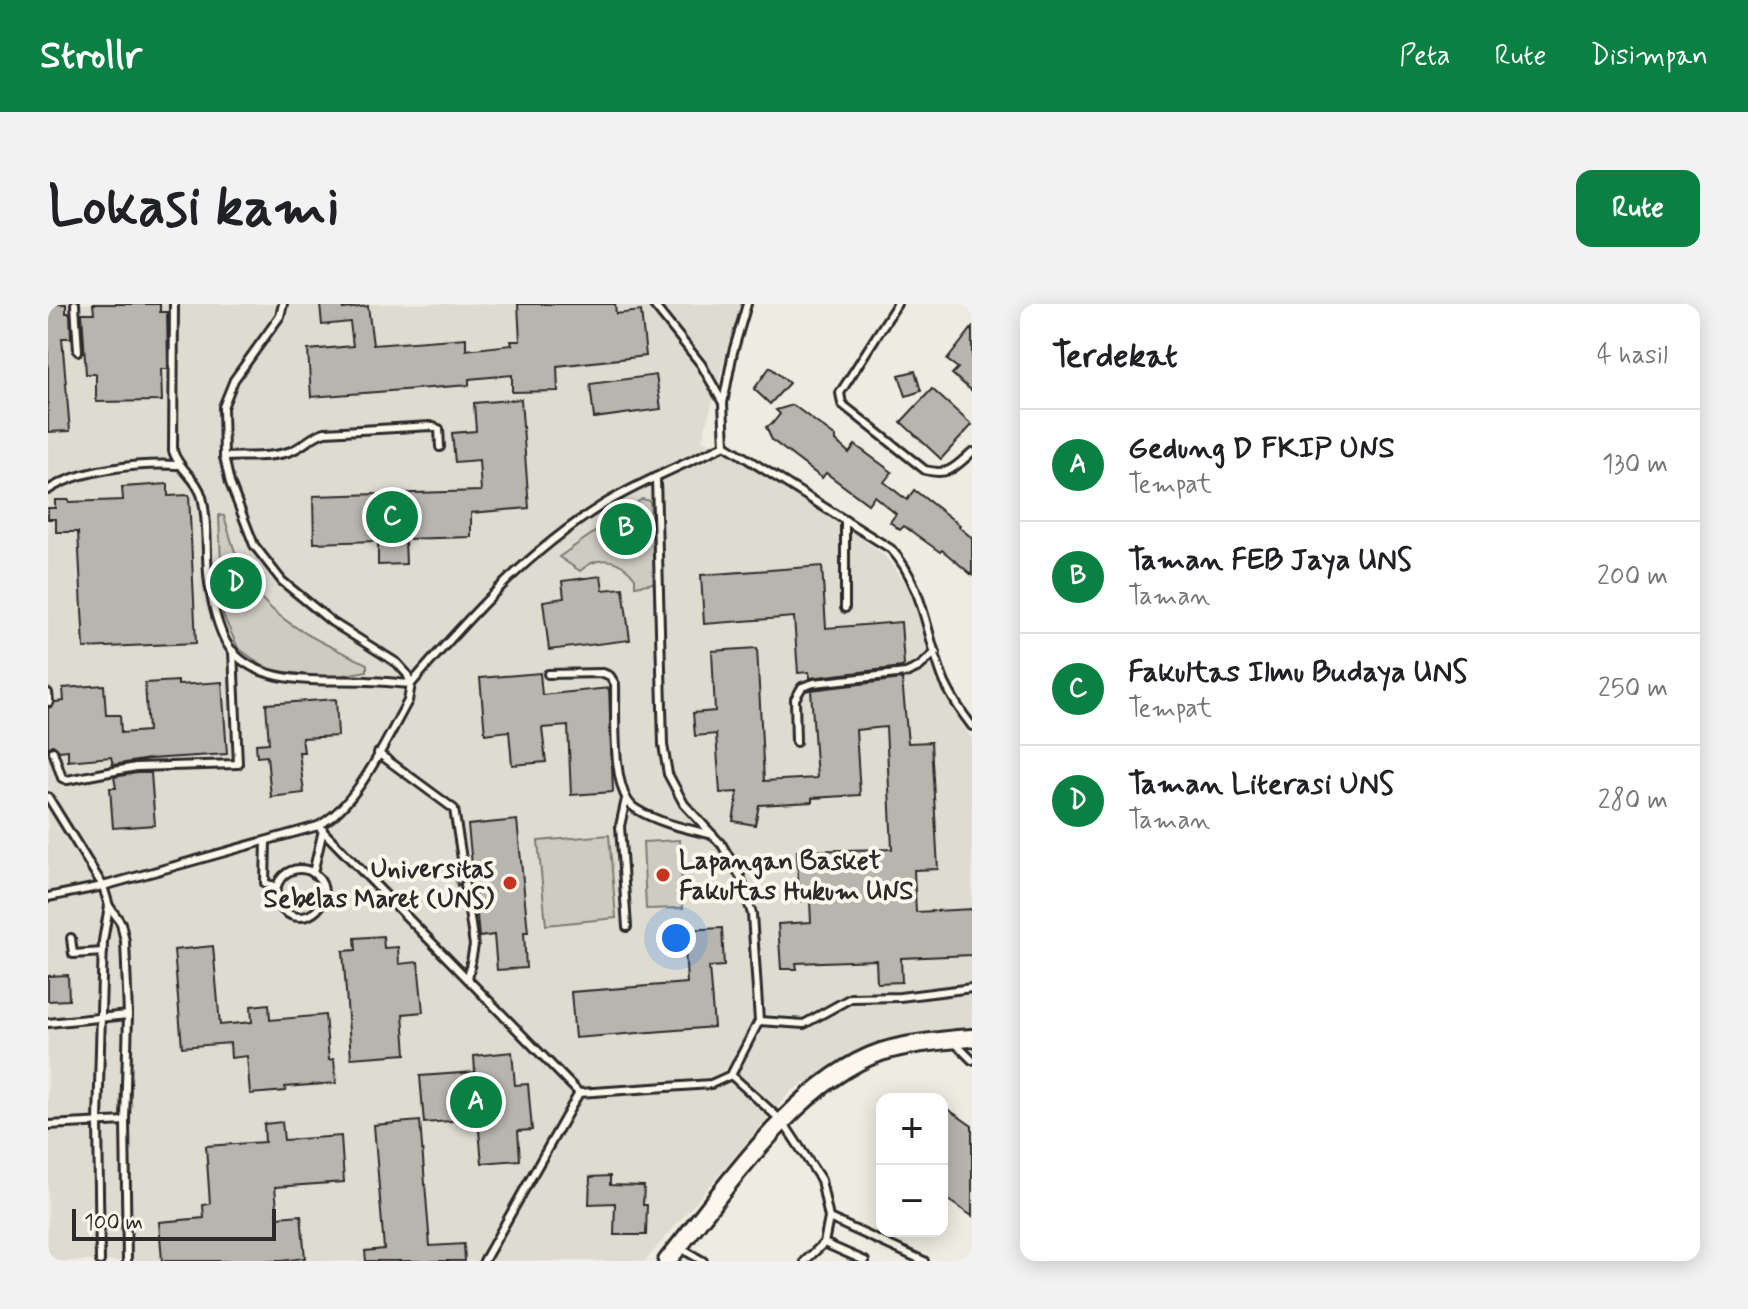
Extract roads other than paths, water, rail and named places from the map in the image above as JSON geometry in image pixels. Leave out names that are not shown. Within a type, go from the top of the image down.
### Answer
[{"type":"main road","points":[[667,1261],[783,1122],[826,1081],[882,1052],[972,1038]]},
{"type":"lane","points":[[75,304],[78,351]]},
{"type":"lane","points":[[174,304],[173,451],[177,465],[193,479],[202,496],[209,582],[226,641],[240,659],[254,668],[279,675],[324,681],[411,684]]},
{"type":"lane","points":[[283,304],[280,316],[234,380],[223,407],[224,457],[230,483],[254,545],[282,581],[332,622],[397,663],[411,684]]},
{"type":"lane","points":[[653,304],[701,364],[723,403]]},
{"type":"lane","points":[[725,445],[723,403],[747,304]]},
{"type":"lane","points":[[897,304],[840,393],[842,404],[925,470],[940,474],[952,470],[972,452]]},
{"type":"lane","points":[[224,457],[288,453],[313,436],[325,432],[431,426],[439,429],[440,447]]},
{"type":"lane","points":[[48,897],[103,886],[321,828],[342,808],[378,753],[408,701],[411,684],[476,609],[540,551],[603,505],[725,445]]},
{"type":"lane","points":[[725,445],[891,549],[903,562],[915,585],[945,681],[972,726]]},
{"type":"lane","points":[[48,490],[78,475],[160,464],[177,465]]},
{"type":"lane","points":[[321,828],[579,1093],[711,1084],[731,1075],[759,1021],[752,914],[740,876],[713,835],[684,804],[668,774],[663,745],[656,477]]},
{"type":"lane","points":[[845,520],[845,608]]},
{"type":"lane","points":[[53,751],[62,778],[67,780],[136,767],[238,764],[233,651]]},
{"type":"lane","points":[[796,742],[795,699],[802,687],[906,673],[919,667],[936,652]]},
{"type":"lane","points":[[548,674],[603,673],[610,676],[615,684],[619,780],[626,799],[633,808],[673,825],[713,835]]},
{"type":"lane","points":[[48,693],[49,702]]},
{"type":"lane","points":[[378,753],[454,809],[463,865]]},
{"type":"lane","points":[[48,797],[103,886],[109,906],[121,923],[125,941],[128,1015],[125,1121],[127,1261]]},
{"type":"lane","points":[[626,799],[620,826],[627,927]]},
{"type":"lane","points":[[313,873],[321,828]]},
{"type":"lane","points":[[266,841],[265,883],[277,887]]},
{"type":"lane","points":[[292,871],[313,873],[324,891],[317,910],[308,916],[288,914],[280,907],[276,897],[282,877],[292,871]]},
{"type":"lane","points":[[465,885],[474,945],[468,979]]},
{"type":"lane","points":[[100,1261],[98,1122],[104,926],[109,906]]},
{"type":"lane","points":[[71,938],[73,954],[103,952]]},
{"type":"lane","points":[[759,1021],[804,1024],[851,998],[900,997],[972,988]]},
{"type":"lane","points":[[48,1023],[128,1015]]},
{"type":"lane","points":[[951,1040],[972,1060]]},
{"type":"lane","points":[[731,1075],[783,1122],[821,1180],[829,1218],[824,1243],[805,1261]]},
{"type":"lane","points":[[484,1261],[579,1093]]},
{"type":"lane","points":[[48,1125],[125,1121]]},
{"type":"lane","points":[[829,1218],[924,1261]]},
{"type":"lane","points":[[824,1243],[865,1261]]},
{"type":"lane","points":[[678,1247],[703,1261]]},
{"type":"place","name":"Fakultas Ilmu Budaya UNS","points":[[392,517]]},
{"type":"place","name":"Taman FEB Jaya UNS","points":[[626,529]]},
{"type":"place","name":"Taman Literasi UNS","points":[[236,583]]},
{"type":"place","name":"Lapangan Basket Fakultas Hukum UNS","points":[[663,875]]},
{"type":"place","name":"Universitas Sebelas Maret (UNS)","points":[[510,883]]},
{"type":"place","name":"Gedung D FKIP UNS","points":[[476,1102]]}]
